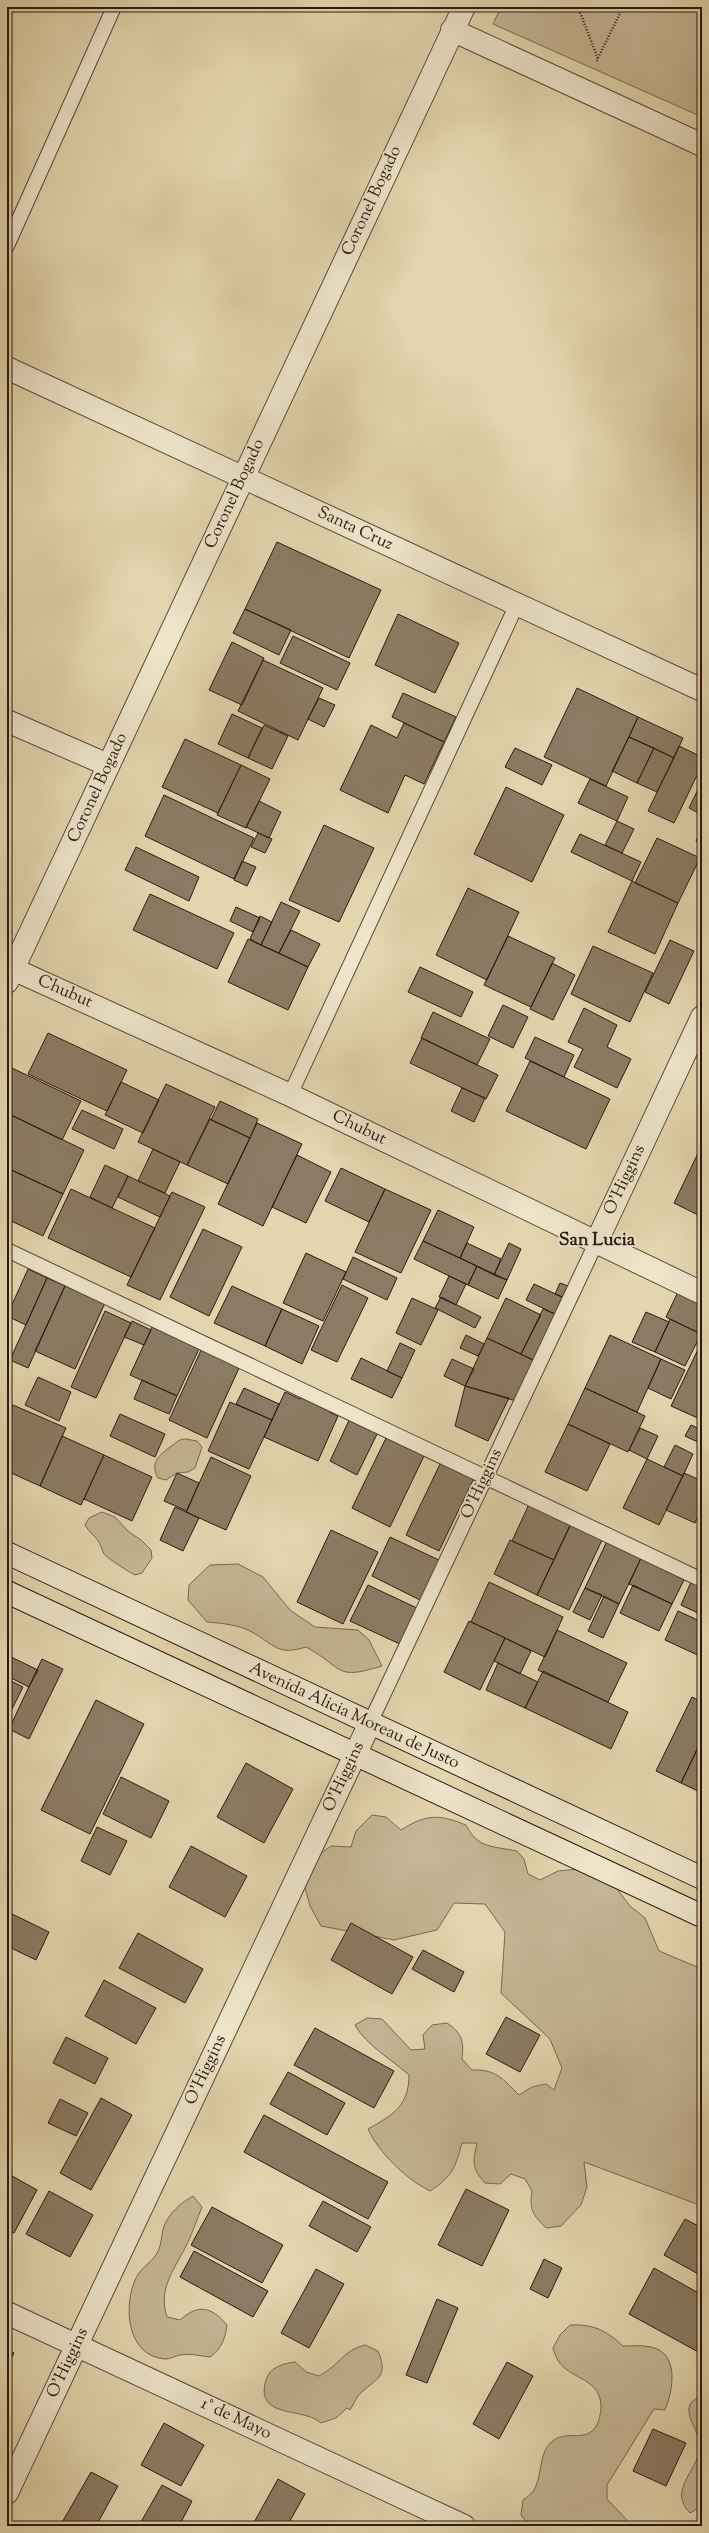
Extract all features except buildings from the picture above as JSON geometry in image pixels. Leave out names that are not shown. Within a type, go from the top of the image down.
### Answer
[{"type":"street","name":"Coronel Bogado","points":[[10,975],[464,7]]},
{"type":"street","points":[[452,30],[581,91],[702,144]]},
{"type":"street","name":"Santa Cruz","points":[[7,368],[702,690]]},
{"type":"street","points":[[7,721],[108,765]]},
{"type":"street","name":"Chubut","points":[[10,975],[290,1095],[702,1293]]},
{"type":"street","name":"O'Higgins","points":[[596,1243],[702,1017]]},
{"type":"street","name":"Avenida Alicia Moreau de Justo","points":[[7,1553],[702,1878]]},
{"type":"street","name":"Avenida Alicia Moreau de Justo","points":[[7,1592],[702,1916]]},
{"type":"street","name":"O'Higgins","points":[[7,2493],[354,1754],[370,1723]]},
{"type":"street","name":"1° de Mayo","points":[[7,2313],[464,2526]]},
{"type":"lane","points":[[7,246],[114,7]]},
{"type":"lane","points":[[290,1095],[517,604]]},
{"type":"lane","name":"O'Higgins","points":[[370,1723],[596,1243]]},
{"type":"lane","points":[[7,1250],[702,1580]]},
{"type":"path","points":[[578,7],[598,58]]},
{"type":"path","points":[[581,91],[623,7]]},
{"type":"shaded area","points":[[501,7],[702,7],[702,117],[493,24]]},
{"type":"shaded area","points":[[186,1439],[197,1441],[202,1447],[195,1468],[188,1472],[177,1473],[166,1480],[158,1478],[155,1468],[156,1460],[177,1442]]},
{"type":"shaded area","points":[[102,1512],[115,1517],[129,1532],[141,1540],[151,1550],[152,1558],[142,1573],[135,1575],[118,1565],[104,1554],[99,1542],[85,1525],[89,1518]]},
{"type":"shaded area","points":[[238,1564],[263,1577],[290,1610],[315,1627],[358,1630],[369,1640],[382,1666],[355,1672],[347,1672],[340,1670],[306,1647],[282,1650],[247,1630],[230,1625],[207,1622],[188,1600],[189,1585],[210,1565]]},
{"type":"shaded area","points":[[372,1815],[386,1817],[401,1830],[425,1818],[433,1817],[456,1821],[466,1825],[476,1838],[487,1845],[517,1851],[524,1859],[528,1874],[540,1880],[558,1871],[579,1869],[611,1881],[630,1906],[645,1918],[659,1951],[702,1969],[702,2206],[584,2162],[587,2187],[581,2205],[561,2226],[546,2228],[533,2212],[531,2203],[532,2191],[525,2179],[511,2174],[500,2184],[485,2183],[480,2177],[474,2164],[477,2143],[462,2143],[452,2171],[444,2181],[430,2191],[412,2180],[386,2156],[368,2129],[392,2114],[403,2102],[408,2086],[409,2075],[372,2045],[360,2032],[355,2025],[367,2018],[382,2019],[411,2050],[425,2049],[423,2035],[432,2025],[447,2023],[459,2034],[463,2047],[462,2059],[472,2070],[493,2073],[519,2095],[532,2087],[546,2084],[554,2090],[562,2068],[550,2039],[501,1993],[505,1932],[485,1904],[454,1903],[437,1930],[394,1940],[321,1926],[310,1906],[304,1884],[313,1859],[331,1846],[351,1847],[356,1831]]},
{"type":"shaded area","points":[[193,2196],[202,2207],[192,2233],[168,2281],[164,2298],[167,2317],[180,2320],[193,2311],[204,2309],[215,2314],[227,2325],[224,2339],[220,2347],[210,2357],[184,2354],[165,2359],[152,2356],[142,2349],[135,2339],[131,2328],[129,2315],[132,2289],[138,2275],[158,2252],[164,2226],[169,2216],[176,2208]]},
{"type":"shaded area","points":[[570,2325],[599,2329],[611,2336],[623,2346],[651,2347],[660,2351],[667,2357],[670,2365],[672,2383],[665,2410],[654,2409],[607,2485],[607,2499],[627,2520],[629,2526],[576,2526],[569,2522],[565,2526],[529,2526],[521,2515],[523,2500],[531,2494],[537,2484],[543,2456],[549,2445],[559,2437],[585,2435],[590,2433],[596,2427],[599,2419],[601,2409],[597,2391],[586,2381],[565,2368],[558,2360],[553,2348],[560,2335]]},
{"type":"shaded area","points":[[365,2345],[378,2351],[382,2368],[381,2373],[375,2381],[358,2396],[350,2410],[347,2408],[336,2418],[321,2423],[309,2416],[276,2408],[270,2404],[266,2398],[264,2390],[266,2380],[270,2372],[277,2367],[295,2362],[306,2372],[319,2376],[326,2372],[351,2350]]},
{"type":"shaded area","points":[[702,2396],[702,2506],[690,2513],[684,2505],[682,2489],[698,2457],[700,2442],[691,2420],[689,2406],[693,2400]]},
{"type":"district","name":"San Lucia","points":[[597,1241]]}]
